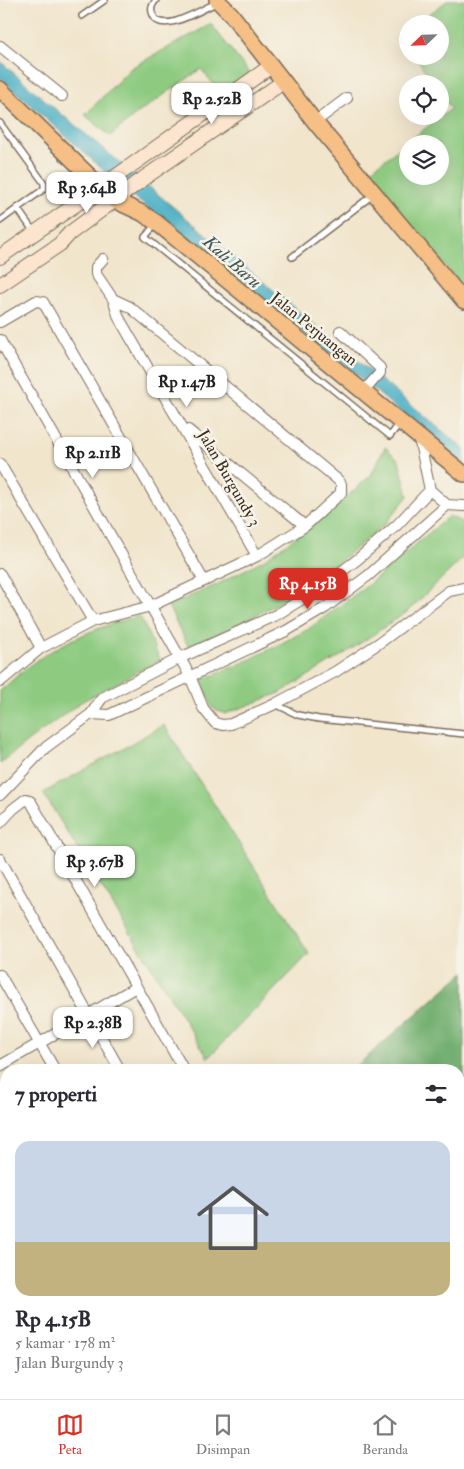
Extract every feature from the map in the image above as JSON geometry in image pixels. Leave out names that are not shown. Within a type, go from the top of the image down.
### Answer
[{"type":"main road","points":[[218,1],[315,122],[464,301]]},
{"type":"main road","points":[[0,89],[119,196]]},
{"type":"main road","name":"Jalan Perjuangan","points":[[119,196],[157,223],[365,390],[401,423],[464,474]]},
{"type":"street","points":[[0,46],[62,96]]},
{"type":"street","points":[[0,257],[271,66]]},
{"type":"street","points":[[0,285],[119,196],[283,82]]},
{"type":"street","points":[[315,122],[347,98]]},
{"type":"street","points":[[58,217],[67,221],[65,238]]},
{"type":"street","points":[[39,230],[53,244],[65,238]]},
{"type":"street","name":"Jalan Burgundy 3","points":[[103,259],[96,267],[96,274],[113,299],[119,318],[257,556]]},
{"type":"street","points":[[0,682],[42,648],[93,622],[151,606],[257,556],[304,526],[342,493],[341,484],[338,480],[130,307],[113,299]]},
{"type":"street","points":[[0,322],[36,301],[43,302],[204,581]]},
{"type":"street","points":[[340,331],[379,366],[381,370],[365,390]]},
{"type":"street","points":[[0,340],[190,676],[202,708],[215,723],[231,724],[275,704],[335,672],[382,641],[449,591],[464,588]]},
{"type":"street","points":[[182,425],[304,526]]},
{"type":"street","points":[[419,438],[430,490],[447,505],[464,506]]},
{"type":"street","points":[[0,464],[93,622]]},
{"type":"street","points":[[0,795],[45,748],[91,714],[102,698],[180,658],[278,614],[317,590],[358,559],[397,525],[430,490]]},
{"type":"street","points":[[91,714],[110,715],[286,631],[325,608],[369,575],[447,505]]},
{"type":"street","points":[[0,574],[42,648]]},
{"type":"street","points":[[0,823],[26,799],[31,802],[180,1064]]},
{"type":"street","points":[[0,859],[117,1064]]},
{"type":"street","points":[[0,974],[51,1064]]},
{"type":"street","points":[[3,1064],[136,987]]},
{"type":"lane","points":[[82,16],[105,0]]},
{"type":"lane","points":[[156,0],[152,5],[152,11],[154,18],[162,24],[179,20],[218,1]]},
{"type":"lane","points":[[0,123],[44,183],[44,189],[0,221]]},
{"type":"lane","points":[[292,257],[375,194]]},
{"type":"lane","points":[[17,208],[39,230]]},
{"type":"lane","points":[[157,223],[145,237],[390,436],[401,423]]},
{"type":"lane","points":[[275,704],[298,715],[320,719],[464,734]]},
{"type":"green space","points":[[448,0],[464,0],[464,288],[367,173],[399,149],[399,185],[449,185],[449,135],[417,135],[430,125],[449,125],[449,111],[451,109],[449,106],[449,75],[428,75],[421,65],[449,65],[449,15],[428,15]]},
{"type":"green space","points":[[211,24],[250,74],[221,93],[201,69],[138,113],[110,136],[85,115],[131,68]]},
{"type":"green space","points":[[385,447],[399,460],[408,496],[385,524],[339,562],[284,600],[243,622],[188,646],[168,606],[216,585],[265,559],[324,517],[371,475]]},
{"type":"green space","points":[[449,516],[464,523],[464,557],[407,612],[344,654],[280,693],[225,714],[212,708],[202,680],[249,660],[307,630],[368,585]]},
{"type":"green space","points":[[140,616],[160,660],[81,702],[0,764],[0,691],[29,666],[71,640],[112,624]]},
{"type":"green space","points":[[164,725],[309,954],[208,1058],[43,793]]},
{"type":"green space","points":[[464,972],[464,1064],[359,1064]]},
{"type":"water","name":"Kali Baru","points":[[0,61],[464,449],[464,466],[359,377],[135,198],[0,78]]}]
